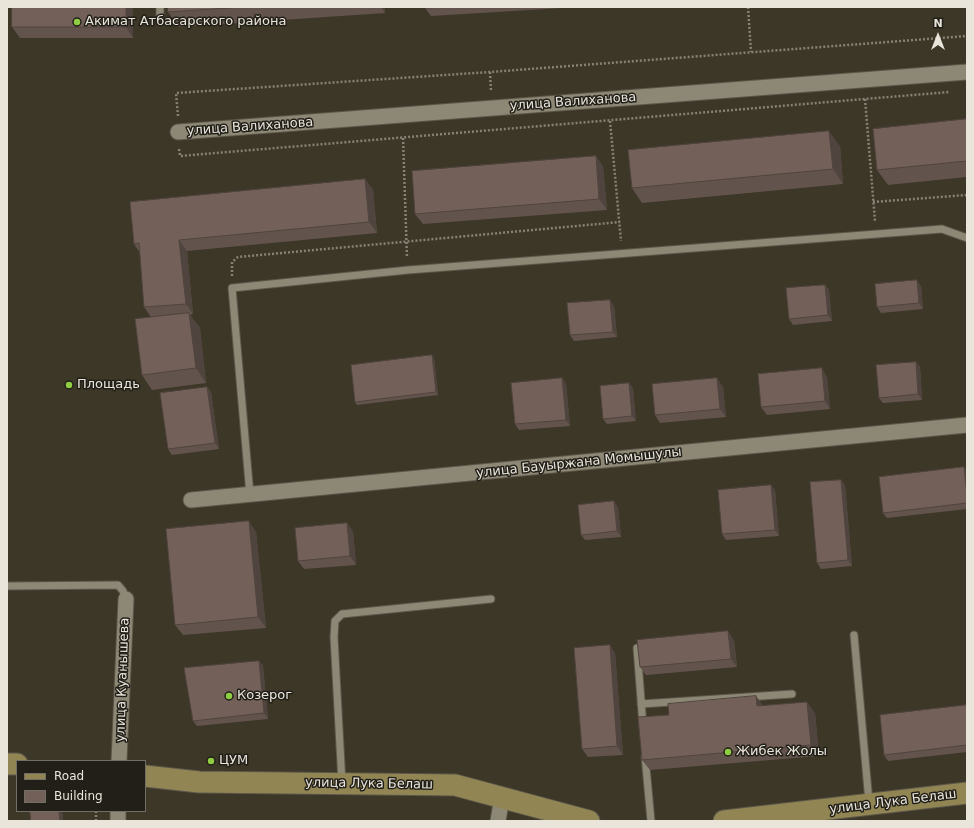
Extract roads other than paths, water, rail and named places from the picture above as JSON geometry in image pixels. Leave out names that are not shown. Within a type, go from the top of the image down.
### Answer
[{"type":"main road","name":"улица Лука Белаш","points":[[146,776],[199,782],[455,785],[589,821]]},
{"type":"main road","name":"улица Лука Белаш","points":[[724,821],[967,793]]},
{"type":"street","name":"улица Валиханова","points":[[178,132],[967,72]]},
{"type":"street","name":"улица Бауыржана Момышулы","points":[[191,500],[967,425]]},
{"type":"street","name":"улица Куанышева","points":[[119,760],[126,599]]},
{"type":"street","points":[[498,821],[502,798]]},
{"type":"lane","points":[[160,7],[160,15]]},
{"type":"lane","points":[[250,495],[232,288],[408,270],[942,229],[967,238]]},
{"type":"lane","points":[[7,586],[118,585],[123,591],[126,599]]},
{"type":"lane","points":[[342,784],[334,637],[335,621],[342,614],[491,599]]},
{"type":"lane","points":[[854,635],[870,804]]},
{"type":"lane","points":[[636,648],[644,735]]},
{"type":"lane","points":[[641,704],[792,694]]},
{"type":"lane","points":[[645,751],[651,821]]},
{"type":"place","name":"Акимат Атбасарского района","points":[[77,22]]},
{"type":"place","name":"Площадь","points":[[69,385]]},
{"type":"place","name":"Козерог","points":[[229,696]]},
{"type":"place","name":"Жибек Жолы","points":[[728,752]]},
{"type":"place","name":"ЦУМ","points":[[211,761]]}]
